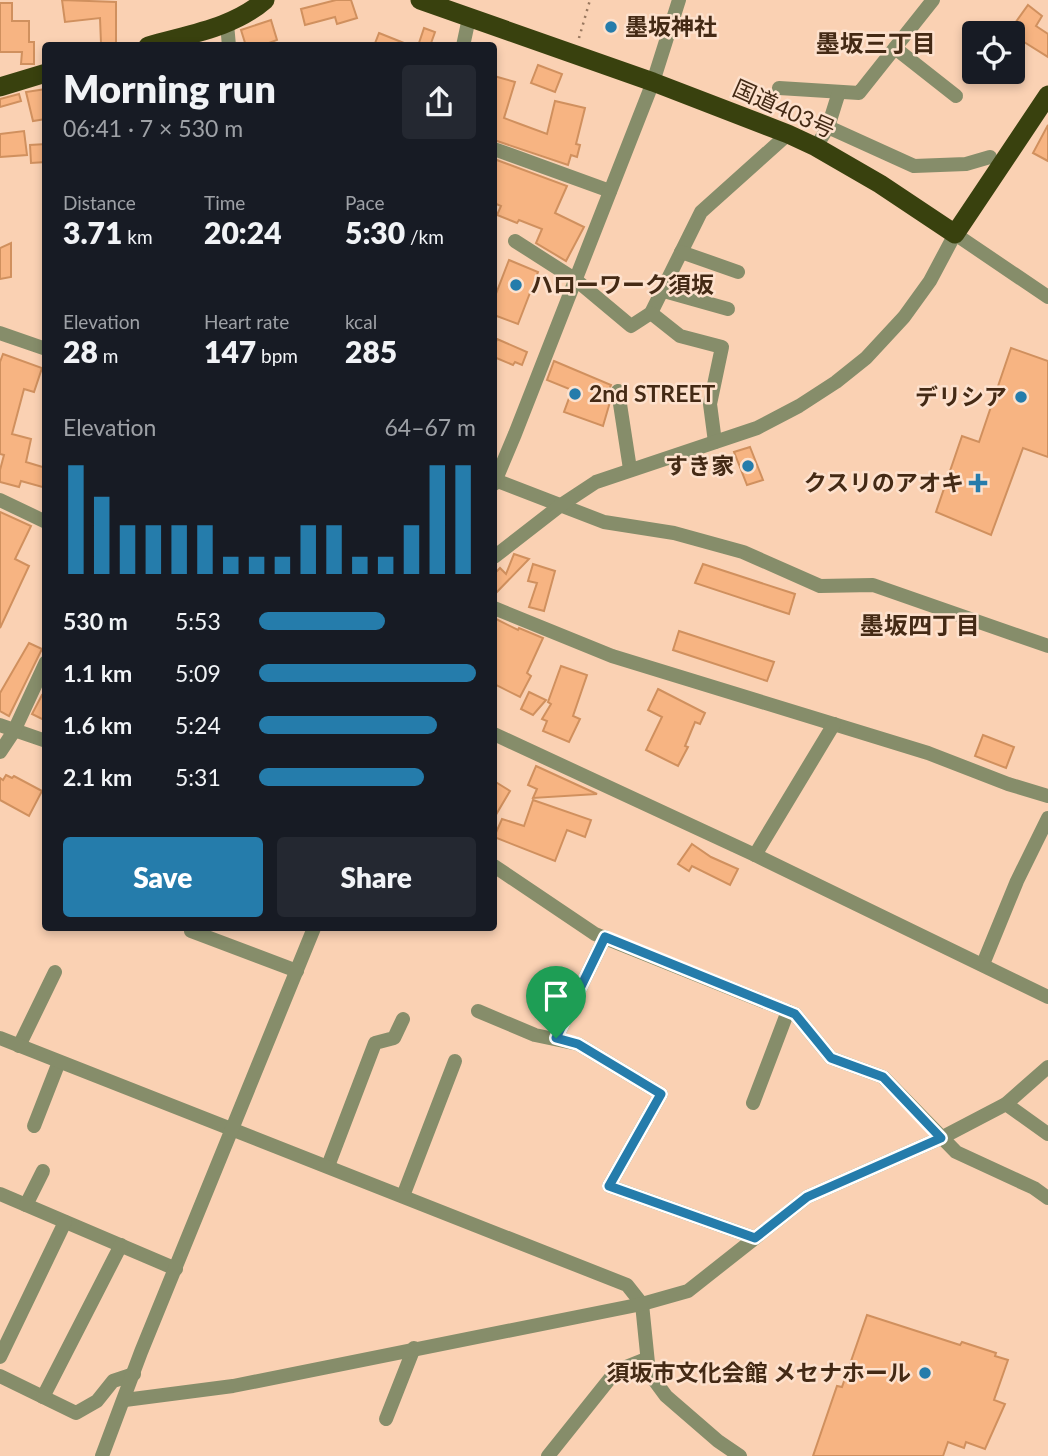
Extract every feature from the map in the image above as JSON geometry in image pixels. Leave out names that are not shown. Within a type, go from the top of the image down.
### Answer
[{"type":"highway","points":[[162,42],[227,24],[253,11],[265,0]]},
{"type":"highway","name":"国道403号","points":[[420,0],[653,82],[788,134],[880,184],[955,234]]},
{"type":"highway","points":[[0,87],[42,74]]},
{"type":"highway","points":[[955,234],[1048,94]]},
{"type":"street","points":[[497,475],[653,82],[679,0]]},
{"type":"street","points":[[779,88],[859,93],[933,0]]},
{"type":"street","points":[[464,42],[468,18]]},
{"type":"street","points":[[227,24],[229,42]]},
{"type":"street","points":[[895,48],[956,96]]},
{"type":"street","points":[[816,147],[828,128],[839,92]]},
{"type":"street","points":[[828,128],[914,166],[966,164],[990,157]]},
{"type":"street","points":[[515,241],[576,280],[631,326],[651,313],[701,212],[788,134]]},
{"type":"street","points":[[497,150],[610,191]]},
{"type":"street","points":[[497,555],[561,505],[596,482],[757,428],[799,406],[836,382],[866,358],[910,308],[930,281],[955,234],[1048,297]]},
{"type":"street","points":[[681,253],[738,272]]},
{"type":"street","points":[[664,291],[728,309]]},
{"type":"street","points":[[651,313],[680,336],[722,347],[710,404],[715,442]]},
{"type":"street","points":[[0,333],[42,348]]},
{"type":"street","points":[[618,391],[630,469]]},
{"type":"street","points":[[497,483],[604,522],[674,533],[743,552],[820,586],[873,585],[1048,646]]},
{"type":"street","points":[[0,500],[42,520]]},
{"type":"street","points":[[497,609],[612,656],[928,753],[1008,784],[1048,796]]},
{"type":"street","points":[[0,752],[14,731],[42,671]]},
{"type":"street","points":[[755,855],[834,724]]},
{"type":"street","points":[[0,725],[42,740]]},
{"type":"street","points":[[497,735],[755,855],[1048,997]]},
{"type":"street","points":[[984,964],[1017,881],[1048,818]]},
{"type":"street","points":[[497,868],[596,934],[795,1014],[831,1058],[883,1077],[956,1152],[1034,1188],[1048,1198]]},
{"type":"street","points":[[191,931],[296,971]]},
{"type":"street","points":[[102,1456],[313,931]]},
{"type":"street","points":[[556,1038],[605,937]]},
{"type":"street","points":[[19,1046],[55,972]]},
{"type":"street","points":[[478,1011],[535,1035],[578,1044],[661,1094],[609,1186],[755,1238]]},
{"type":"street","points":[[753,1103],[788,1011]]},
{"type":"street","points":[[328,1166],[375,1043],[394,1038],[403,1018]]},
{"type":"street","points":[[0,1038],[626,1285],[642,1304],[649,1373],[666,1396],[718,1441],[740,1456]]},
{"type":"street","points":[[403,1196],[455,1061]]},
{"type":"street","points":[[34,1126],[59,1062]]},
{"type":"street","points":[[125,1399],[233,1386],[642,1304],[688,1291],[807,1197],[941,1138],[1006,1104],[1048,1067]]},
{"type":"street","points":[[1006,1104],[1048,1134]]},
{"type":"street","points":[[26,1205],[43,1171]]},
{"type":"street","points":[[2,1200],[26,1205],[176,1269]]},
{"type":"street","points":[[0,1357],[65,1222]]},
{"type":"street","points":[[43,1397],[121,1245]]},
{"type":"street","points":[[386,1419],[414,1348]]},
{"type":"street","points":[[548,1456],[616,1371],[646,1359]]},
{"type":"street","points":[[0,1376],[76,1413],[97,1401],[113,1381],[134,1374]]},
{"type":"path","points":[[574,54],[590,0]]},
{"type":"building","points":[[62,0],[116,2],[116,42],[101,42],[100,18],[65,22]]},
{"type":"building","points":[[336,0],[351,0],[357,18],[337,24],[335,17],[305,25],[301,9]]},
{"type":"building","points":[[0,3],[12,3],[12,21],[29,21],[29,42],[34,42],[34,64],[21,64],[22,52],[0,52]]},
{"type":"building","points":[[1028,5],[1042,16],[1036,26],[1048,34],[1048,57],[1025,43],[1025,21],[1017,21]]},
{"type":"building","points":[[271,20],[277,40],[245,42],[241,30]]},
{"type":"building","points":[[424,28],[435,32],[431,42],[419,42]]},
{"type":"building","points":[[379,33],[402,42],[376,42]]},
{"type":"building","points":[[538,65],[562,74],[555,92],[531,83]]},
{"type":"building","points":[[497,77],[515,82],[504,118],[547,134],[555,101],[585,108],[576,144],[580,145],[577,157],[571,155],[568,165],[497,141]]},
{"type":"building","points":[[42,90],[42,120],[33,121],[26,92]]},
{"type":"building","points":[[19,94],[21,101],[0,107],[0,99]]},
{"type":"building","points":[[1048,125],[1048,161],[1033,153]]},
{"type":"building","points":[[24,131],[27,155],[0,157],[0,134]]},
{"type":"building","points":[[42,144],[42,162],[31,163],[30,145]]},
{"type":"building","points":[[497,160],[567,186],[555,213],[584,227],[566,261],[536,243],[542,229],[497,215],[501,206],[497,204]]},
{"type":"building","points":[[11,243],[11,277],[0,279],[0,248]]},
{"type":"building","name":"ハローワーク須坂","points":[[509,260],[538,272],[518,324],[497,316],[497,291]]},
{"type":"building","points":[[497,339],[527,352],[522,365],[515,362],[513,365],[497,358]]},
{"type":"building","points":[[1011,348],[1048,361],[1048,457],[1023,448],[991,535],[936,512],[962,436],[979,442]]},
{"type":"building","points":[[3,354],[42,368],[34,392],[24,389],[12,434],[31,439],[26,462],[42,467],[42,487],[21,481],[19,487],[0,482],[4,455],[0,454],[0,362]]},
{"type":"building","name":"2nd STREET","points":[[554,361],[611,385],[608,392],[610,402],[603,426],[564,412],[572,390],[547,380]]},
{"type":"building","name":"すき家","points":[[750,447],[763,480],[747,485],[734,452]]},
{"type":"building","points":[[0,512],[31,526],[15,559],[29,566],[0,628]]},
{"type":"building","points":[[514,554],[529,559],[497,592],[497,571],[500,568],[506,574]]},
{"type":"building","points":[[533,564],[555,571],[544,611],[529,607],[537,583],[528,581]]},
{"type":"building","points":[[703,564],[795,594],[789,614],[695,583]]},
{"type":"building","points":[[497,620],[543,638],[527,673],[531,676],[520,697],[497,686]]},
{"type":"building","points":[[679,631],[774,662],[767,681],[673,650]]},
{"type":"building","points":[[29,643],[42,649],[9,716],[0,711],[0,693]]},
{"type":"building","points":[[561,666],[587,675],[573,716],[580,719],[569,742],[543,731],[547,721],[542,719],[551,704],[548,702]]},
{"type":"building","points":[[658,689],[705,713],[700,724],[695,722],[685,746],[688,747],[678,766],[646,750],[662,717],[648,710]]},
{"type":"building","points":[[529,692],[546,700],[533,715],[521,709]]},
{"type":"building","points":[[42,695],[42,719],[32,714]]},
{"type":"building","points":[[983,735],[1014,747],[1006,768],[975,756]]},
{"type":"building","points":[[536,766],[597,794],[533,798],[537,789],[528,785]]},
{"type":"building","points":[[6,775],[12,778],[14,776],[42,791],[29,816],[0,800],[0,778],[3,780]]},
{"type":"building","points":[[497,783],[510,791],[497,813]]},
{"type":"building","points":[[533,800],[591,820],[585,837],[567,830],[555,861],[497,838],[502,819],[524,826]]},
{"type":"building","points":[[692,844],[711,857],[738,869],[730,885],[692,866],[689,871],[678,864]]},
{"type":"building","name":"須坂市文化会館 メセナホール","points":[[867,1315],[960,1345],[962,1342],[996,1353],[995,1356],[1008,1360],[994,1400],[1005,1404],[985,1449],[966,1442],[964,1448],[948,1442],[943,1456],[813,1456],[837,1386],[842,1387]]},
{"type":"place","name":"墨坂神社","points":[[611,27]]},
{"type":"place","name":"ハローワーク須坂","points":[[516,285]]},
{"type":"place","name":"2nd STREET","points":[[575,394]]},
{"type":"place","name":"デリシア","points":[[1021,397]]},
{"type":"place","name":"すき家","points":[[748,466]]},
{"type":"place","name":"クスリのアオキ","points":[[978,483]]},
{"type":"place","name":"須坂市文化会館 メセナホール","points":[[925,1373]]},
{"type":"district","name":"墨坂三丁目","points":[[876,44]]},
{"type":"district","name":"墨坂四丁目","points":[[920,626]]},
{"type":"route","points":[[605,937],[795,1014],[831,1058],[883,1077],[941,1138],[807,1197],[755,1238],[609,1186],[661,1094],[578,1044],[556,1038],[605,937]]}]
